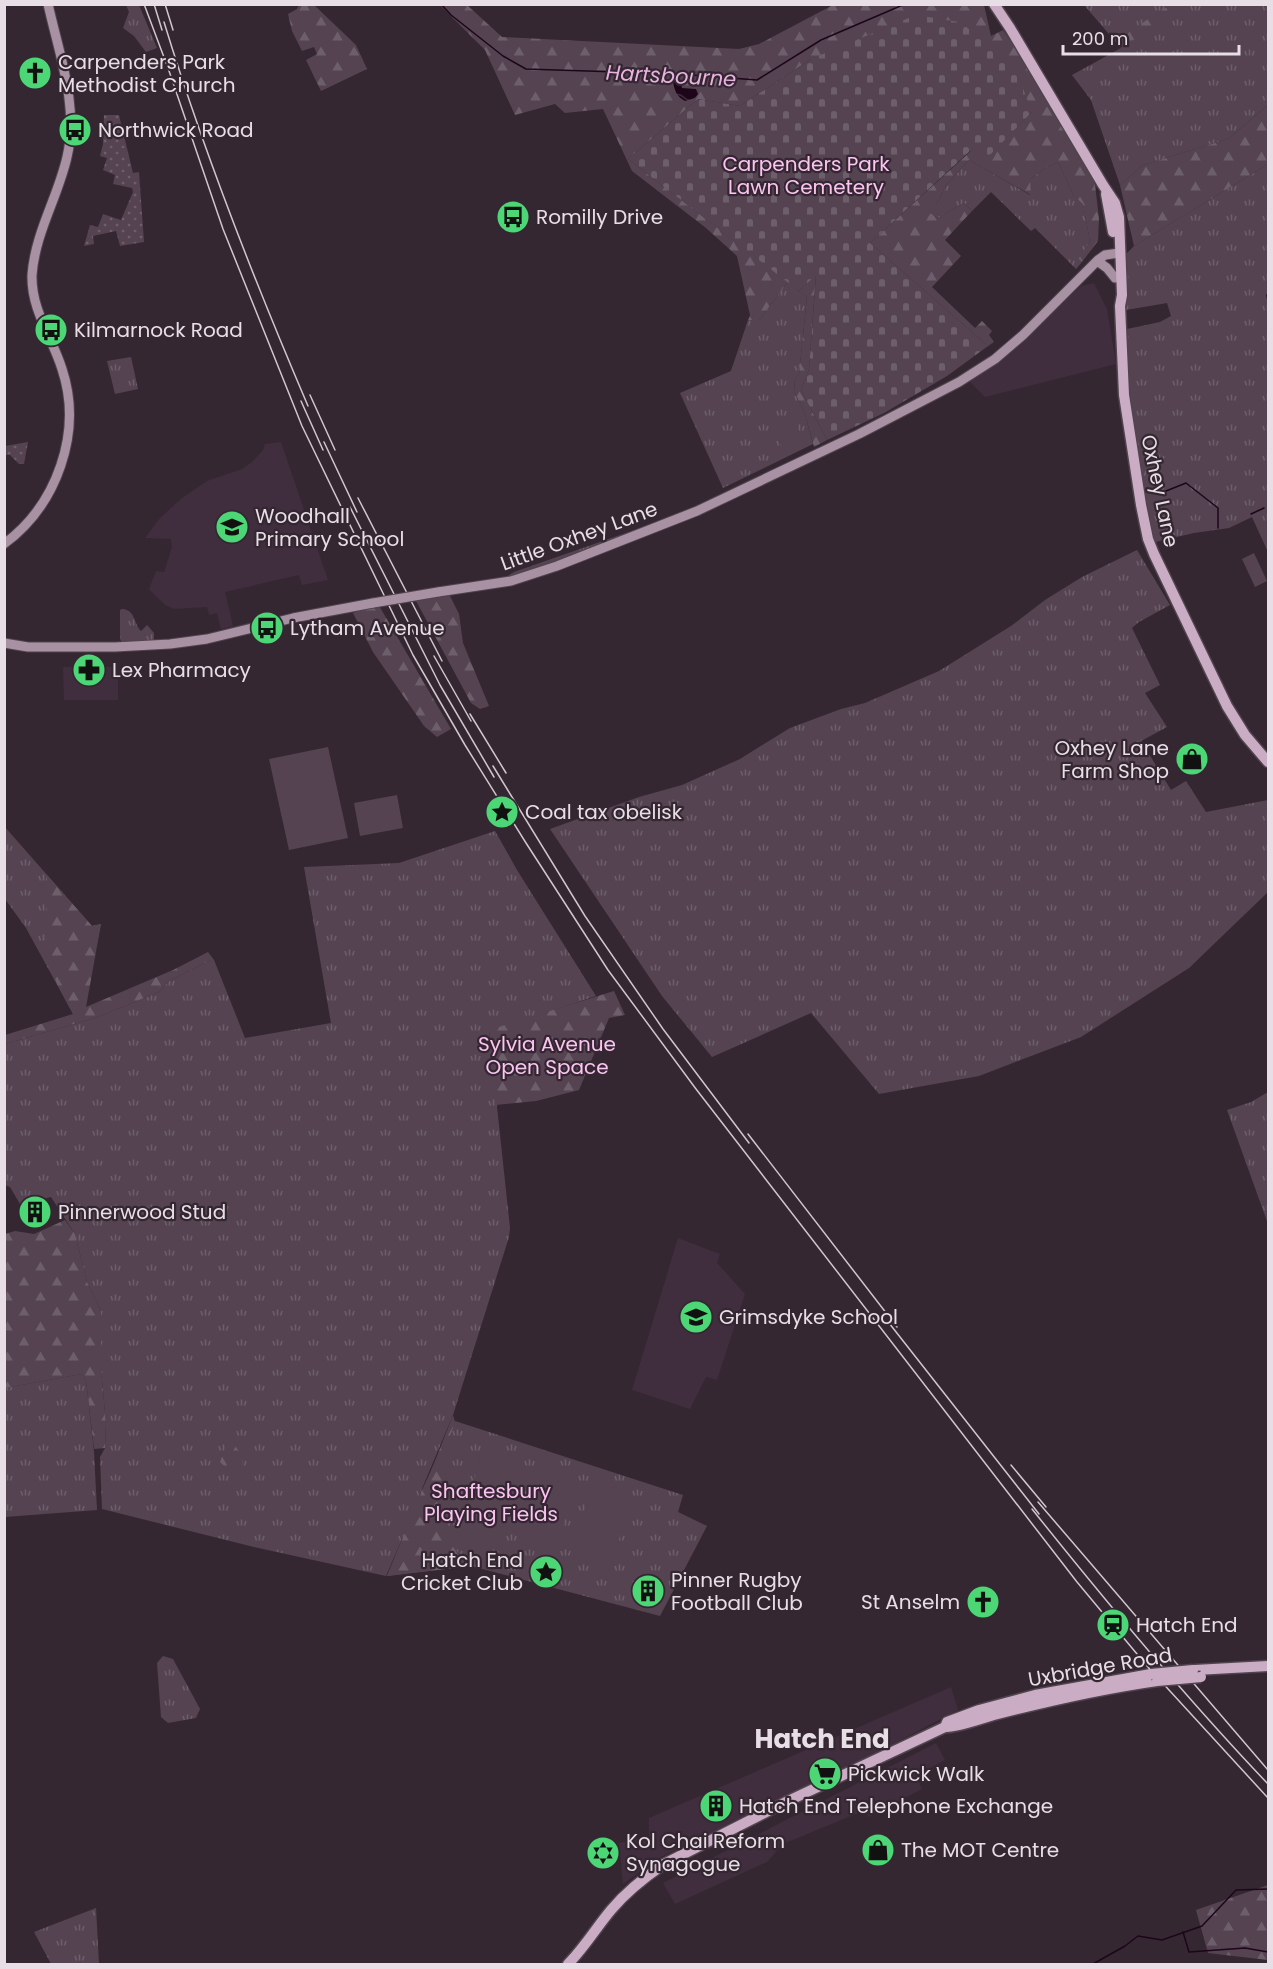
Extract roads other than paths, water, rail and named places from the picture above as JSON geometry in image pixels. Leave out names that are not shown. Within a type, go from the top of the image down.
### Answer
[{"type":"main road","points":[[4,544],[21,531],[47,496],[63,460],[69,427],[69,404],[65,379],[41,321],[32,282],[35,251],[64,169],[70,134],[71,113],[68,91],[48,4]]},
{"type":"main road","name":"Oxhey Lane","points":[[994,4],[1103,185],[1111,217],[1122,295],[1120,306],[1124,395],[1139,494],[1150,545],[1227,706],[1245,735],[1269,762]]},
{"type":"main road","points":[[1098,264],[1117,256]]},
{"type":"main road","name":"Oxhey Lane","points":[[1117,256],[1116,295],[1120,306]]},
{"type":"main road","points":[[1098,264],[1107,268],[1115,278]]},
{"type":"main road","name":"Little Oxhey Lane","points":[[4,643],[28,647],[125,647],[207,639],[301,616],[511,581],[557,566],[697,512],[859,434],[959,382],[995,359],[1098,264]]},
{"type":"main road","name":"Uxbridge Road","points":[[568,1965],[612,1910],[650,1874],[702,1844],[945,1727],[947,1722],[1035,1695],[1138,1680],[1269,1666]]},
{"type":"main road","name":"Uxbridge Road","points":[[1198,1673],[1269,1673]]},
{"type":"water","points":[[679,74],[682,88],[696,89],[698,94],[695,98],[685,101],[678,95],[673,81]]},
{"type":"waterway","name":"Hartsbourne","points":[[441,4],[451,15],[503,56],[526,69],[679,74],[757,80],[821,40],[905,4]]},
{"type":"waterway","points":[[1267,295],[1268,301]]},
{"type":"waterway","points":[[1161,493],[1186,483],[1218,508],[1218,528]]},
{"type":"waterway","points":[[1251,514],[1264,508]]},
{"type":"waterway","points":[[1093,1964],[1138,1936],[1162,1940],[1202,1926],[1236,1890],[1268,1889]]},
{"type":"waterway","points":[[1183,1932],[1189,1952],[1245,1948],[1268,1952]]},
{"type":"railway","points":[[144,4],[223,229],[302,426],[413,655],[526,843],[608,970],[696,1089],[1077,1582],[1147,1666],[1268,1798]]},
{"type":"railway","points":[[154,4],[162,30]]},
{"type":"railway","points":[[165,4],[173,30]]},
{"type":"railway","points":[[164,22],[179,71],[231,216],[308,406]]},
{"type":"railway","points":[[310,395],[335,450]]},
{"type":"railway","points":[[301,401],[323,450]]},
{"type":"railway","points":[[324,442],[357,512]]},
{"type":"railway","points":[[358,498],[442,661]]},
{"type":"railway","points":[[350,507],[440,685],[494,777]]},
{"type":"railway","points":[[434,656],[471,721]]},
{"type":"railway","points":[[470,714],[506,773]]},
{"type":"railway","points":[[493,766],[585,916],[663,1029],[749,1143]]},
{"type":"railway","points":[[748,1134],[897,1327]]},
{"type":"railway","points":[[889,1323],[1039,1514]]},
{"type":"railway","points":[[1011,1465],[1046,1507]]},
{"type":"railway","points":[[1038,1502],[1268,1770]]},
{"type":"railway","points":[[1032,1509],[1147,1649],[1268,1784]]},
{"type":"place","name":"Carpenders Park Methodist Church","points":[[35,73]]},
{"type":"place","name":"Northwick Road","points":[[75,130]]},
{"type":"place","name":"Romilly Drive","points":[[513,217]]},
{"type":"place","name":"Kilmarnock Road","points":[[51,330]]},
{"type":"place","name":"Woodhall Primary School","points":[[232,527]]},
{"type":"place","name":"Lytham Avenue","points":[[267,628]]},
{"type":"place","name":"Lex Pharmacy","points":[[89,670]]},
{"type":"place","name":"Oxhey Lane Farm Shop","points":[[1192,759]]},
{"type":"place","name":"Coal tax obelisk","points":[[502,812]]},
{"type":"place","name":"Pinnerwood Stud","points":[[35,1212]]},
{"type":"place","name":"Grimsdyke School","points":[[696,1317]]},
{"type":"place","name":"Hatch End Cricket Club","points":[[546,1572]]},
{"type":"place","name":"Pinner Rugby Football Club","points":[[648,1591]]},
{"type":"place","name":"St Anselm","points":[[983,1602]]},
{"type":"place","name":"Hatch End","points":[[1113,1625]]},
{"type":"place","name":"Pickwick Walk","points":[[825,1774]]},
{"type":"place","name":"Hatch End Telephone Exchange","points":[[716,1806]]},
{"type":"place","name":"The MOT Centre","points":[[878,1850]]},
{"type":"place","name":"Kol Chai Reform Synagogue","points":[[603,1853]]},
{"type":"district","name":"Hatch End","points":[[822,1739]]},
{"type":"park label","name":"Carpenders Park Lawn Cemetery","points":[[806,176]]},
{"type":"park label","name":"Sylvia Avenue Open Space","points":[[547,1056]]},
{"type":"park label","name":"Shaftesbury Playing Fields","points":[[491,1502]]}]
